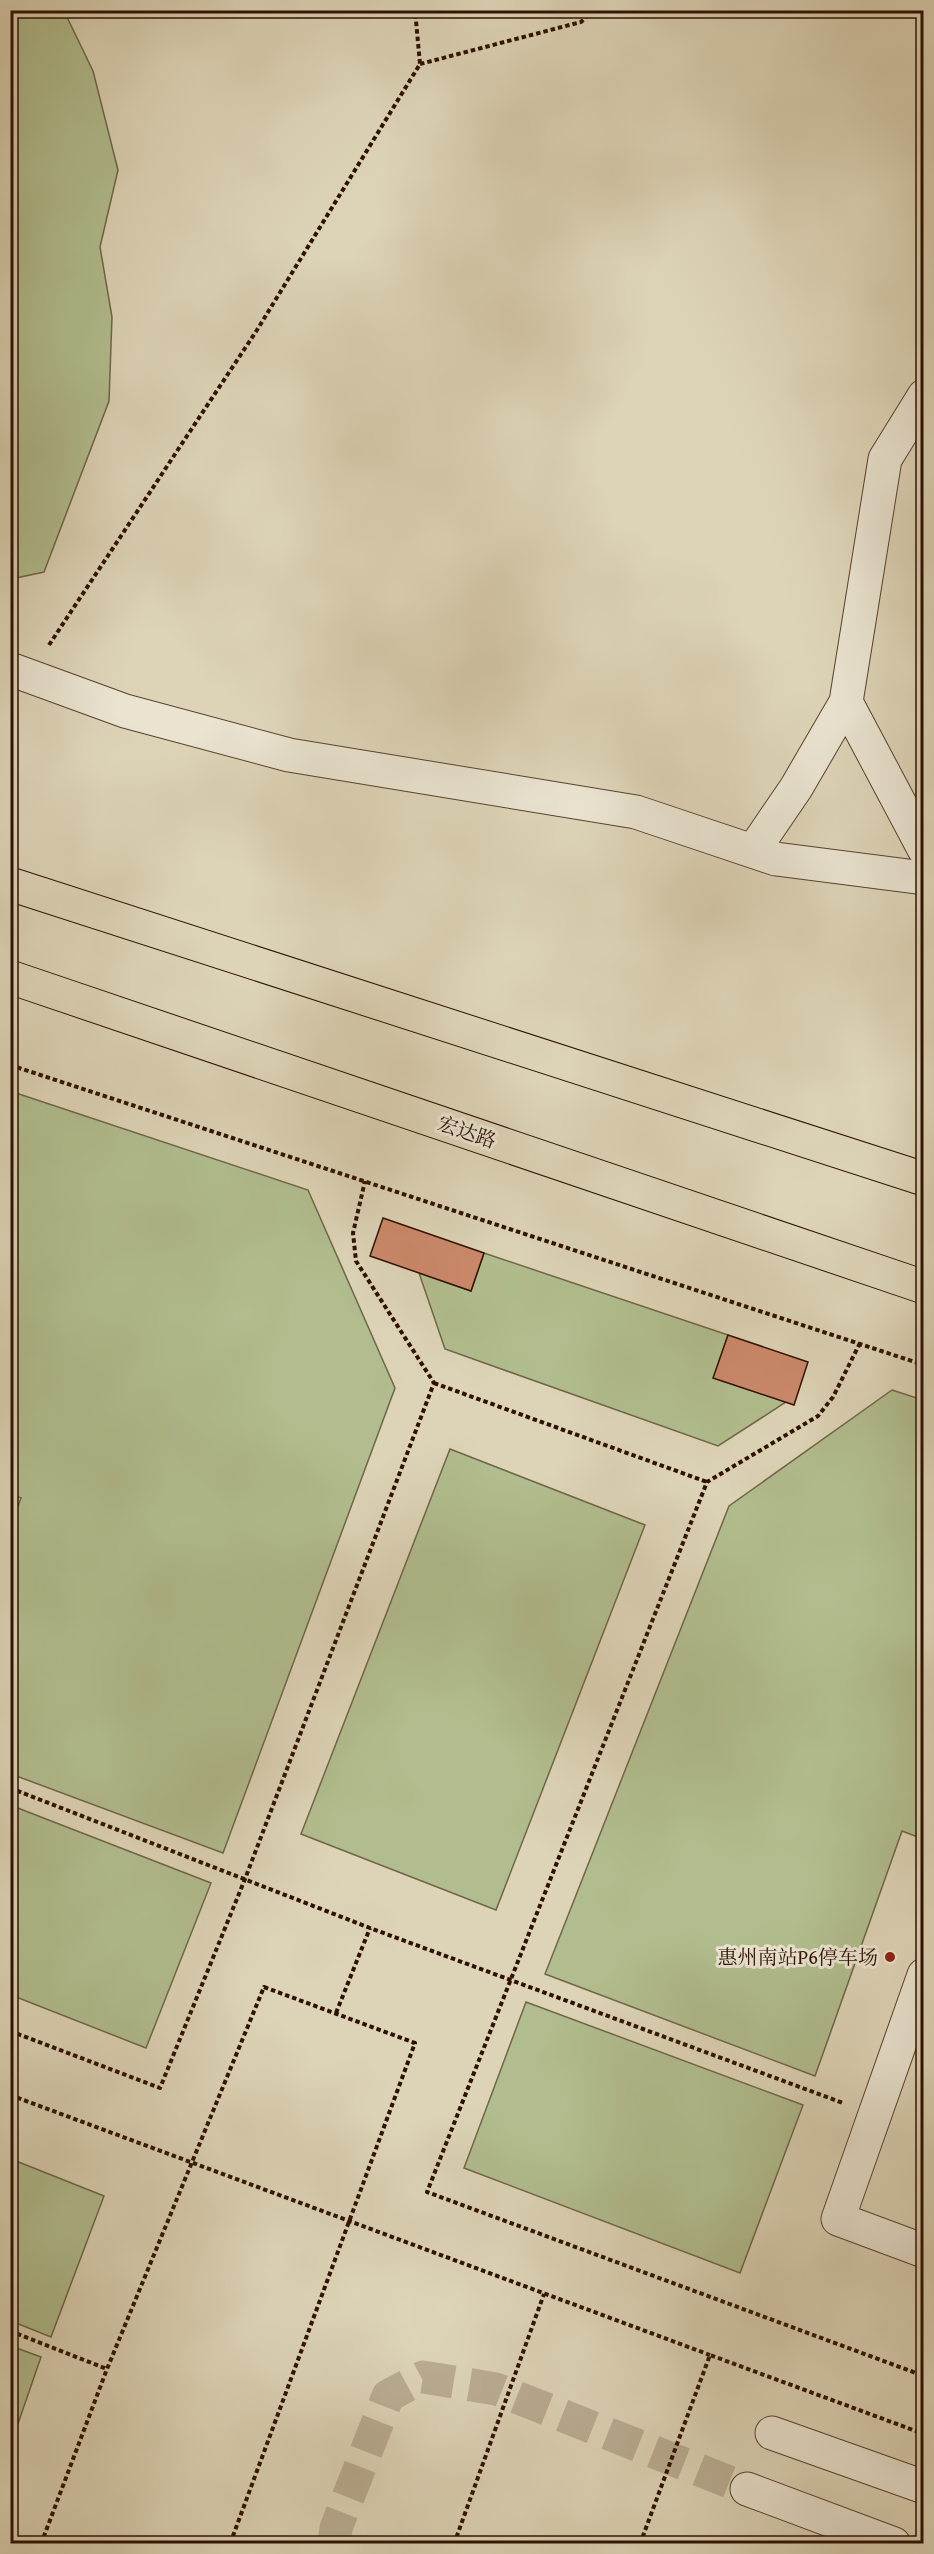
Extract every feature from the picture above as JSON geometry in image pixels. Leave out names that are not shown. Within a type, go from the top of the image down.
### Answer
[{"type":"main road","points":[[10,884],[924,1179]]},
{"type":"main road","name":"宏达路","points":[[10,977],[924,1287]]},
{"type":"street","points":[[753,851],[796,788],[846,702],[885,459],[924,396]]},
{"type":"street","points":[[20,673],[125,711],[289,755],[636,812],[776,859],[924,878]]},
{"type":"street","points":[[846,702],[924,849]]},
{"type":"street","points":[[924,1975],[838,2219],[924,2251]]},
{"type":"street","points":[[772,2433],[924,2487]]},
{"type":"street","points":[[747,2489],[894,2544]]},
{"type":"path","points":[[20,673],[257,330],[420,64],[415,10]]},
{"type":"path","points":[[420,64],[581,22],[593,10]]},
{"type":"path","points":[[10,1065],[924,1365]]},
{"type":"path","points":[[364,1181],[353,1233],[356,1261],[434,1383],[707,1482]]},
{"type":"path","points":[[860,1343],[833,1397],[818,1416],[707,1482],[427,2192],[924,2376]]},
{"type":"path","points":[[10,2031],[160,2088],[246,1879],[434,1383]]},
{"type":"path","points":[[10,1788],[370,1928],[874,2115]]},
{"type":"path","points":[[336,2013],[370,1928]]},
{"type":"path","points":[[41,2544],[107,2368],[264,1987],[415,2043],[230,2544]]},
{"type":"path","points":[[10,2095],[924,2434]]},
{"type":"path","points":[[454,2544],[544,2294]]},
{"type":"path","points":[[10,2331],[107,2368]]},
{"type":"path","points":[[640,2544],[710,2355]]},
{"type":"green space","points":[[10,11],[64,11],[93,71],[118,170],[100,247],[112,317],[109,401],[44,572],[11,579]]},
{"type":"green space","points":[[10,1091],[308,1190],[395,1388],[223,1853],[11,1774],[10,1529],[21,1498],[10,1494]]},
{"type":"green space","points":[[484,1253],[728,1335],[714,1378],[786,1402],[718,1446],[445,1349],[419,1273],[471,1291]]},
{"type":"green space","points":[[892,1390],[923,1400],[923,1839],[902,1831],[815,2076],[545,1974],[729,1506]]},
{"type":"green space","points":[[450,1449],[645,1525],[496,1910],[301,1834]]},
{"type":"green space","points":[[10,1805],[211,1883],[146,2048],[11,1995]]},
{"type":"green space","points":[[526,2002],[803,2105],[740,2273],[464,2168]]},
{"type":"green space","points":[[11,2159],[104,2196],[51,2337],[11,2321]]},
{"type":"green space","points":[[10,2346],[41,2357],[11,2444]]},
{"type":"building","points":[[383,1218],[484,1253],[471,1291],[370,1256]]},
{"type":"building","points":[[728,1335],[808,1362],[794,1405],[713,1378]]},
{"type":"tunnel","points":[[334,2544],[336,2528],[388,2396],[423,2377],[496,2389],[747,2489]]},
{"type":"place","name":"惠州南站P6停车场","points":[[890,1957]]}]
